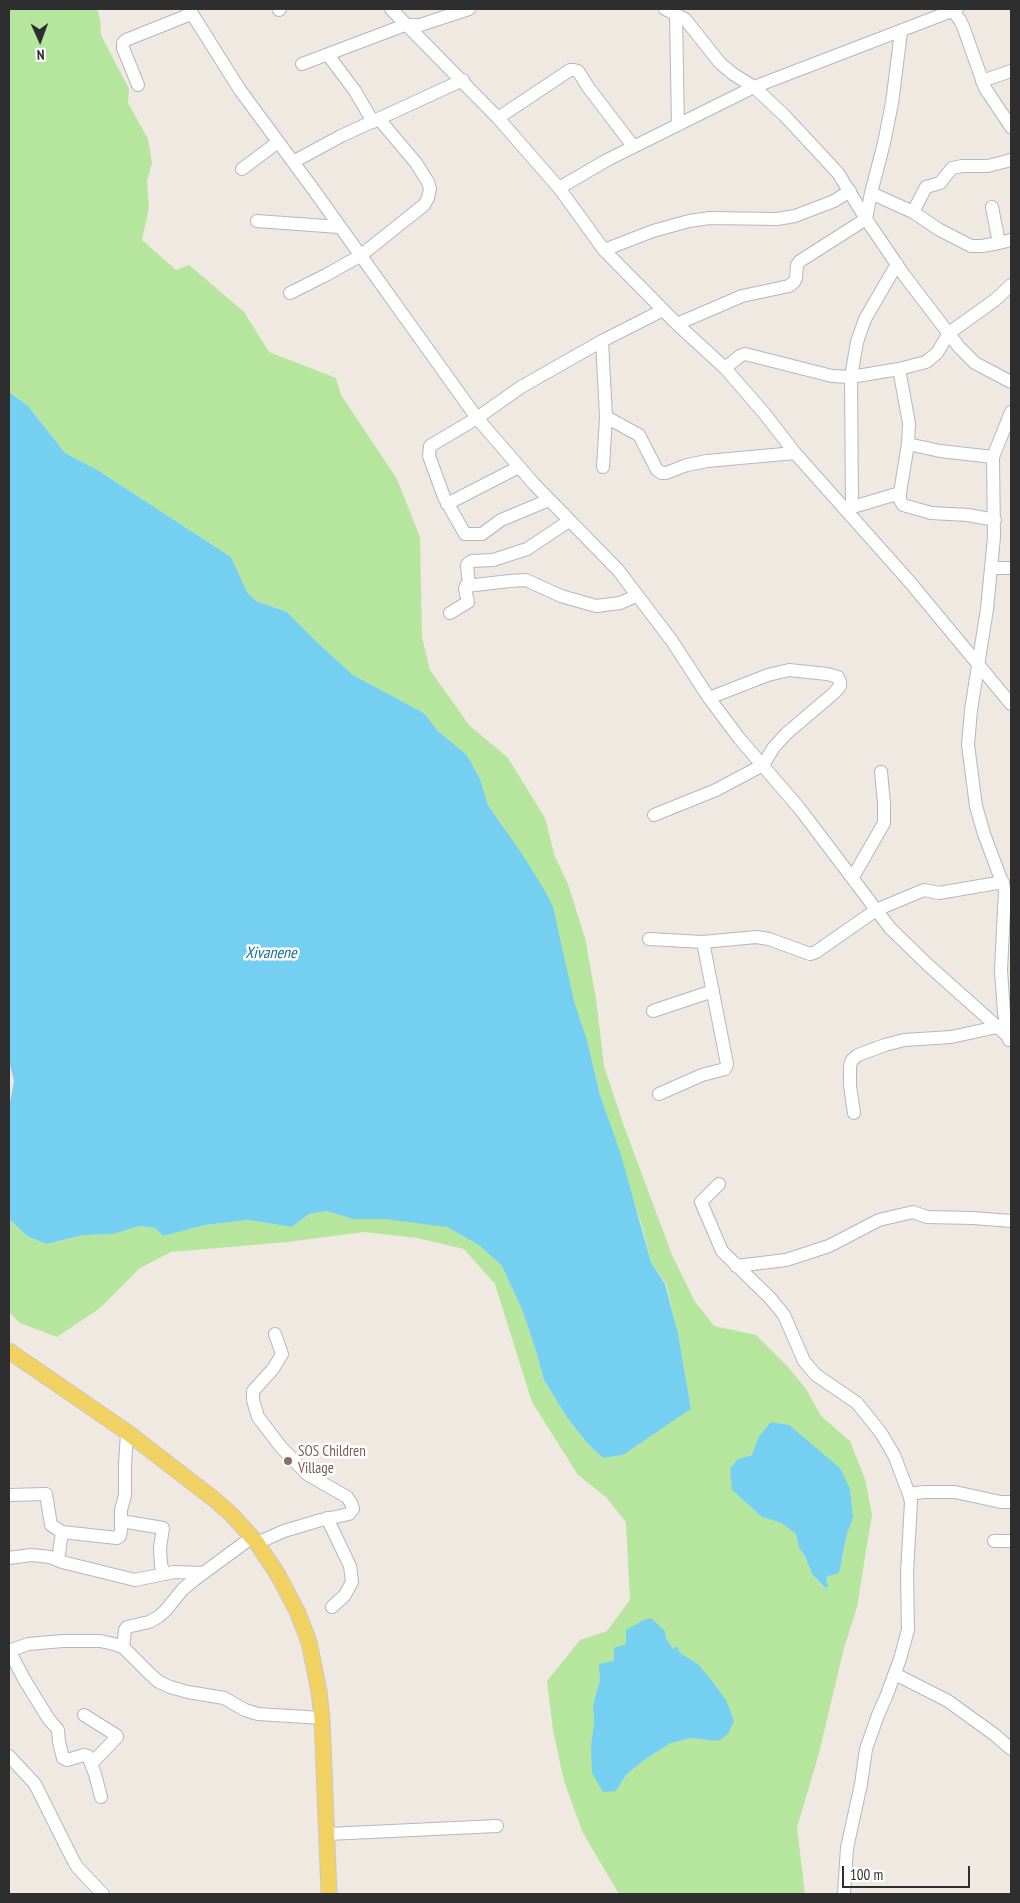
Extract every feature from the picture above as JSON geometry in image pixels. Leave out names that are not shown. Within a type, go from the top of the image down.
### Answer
[{"type":"main road","points":[[9,1351],[127,1432],[215,1500],[254,1540],[278,1575],[297,1611],[309,1642],[319,1691],[328,1834],[329,1894]]},
{"type":"street","points":[[391,9],[405,25],[463,80],[498,118],[559,188],[604,250],[677,324],[725,368],[764,412],[795,452],[849,508],[1011,704]]},
{"type":"street","points":[[302,64],[405,25],[420,25],[443,12],[469,9]]},
{"type":"street","points":[[559,188],[632,146],[754,87],[901,32],[954,9],[964,30],[982,81],[1009,121]]},
{"type":"street","points":[[138,85],[123,43],[190,11],[240,90],[477,418],[549,500],[618,570],[672,641],[709,698],[739,738],[800,809],[890,928],[1010,1041]]},
{"type":"street","points":[[671,11],[693,28],[720,63],[754,87],[784,115],[838,173],[866,219],[897,264],[959,347],[976,363],[1011,382]]},
{"type":"street","points":[[671,11],[678,125]]},
{"type":"street","points":[[677,324],[742,296],[789,286],[796,278],[797,265],[800,261],[866,219],[892,103],[901,32]]},
{"type":"street","points":[[290,293],[360,256],[424,205],[430,189],[428,182],[416,163],[376,121],[328,55]]},
{"type":"street","points":[[498,118],[570,70],[574,70],[578,71],[632,146]]},
{"type":"street","points":[[982,81],[1011,71]]},
{"type":"street","points":[[293,162],[340,136],[463,80]]},
{"type":"street","points":[[242,169],[278,142]]},
{"type":"street","points":[[913,212],[926,187],[940,183],[952,168],[988,166],[1011,160]]},
{"type":"street","points":[[604,250],[645,234],[689,221],[710,218],[777,218],[795,216],[834,201],[850,191]]},
{"type":"street","points":[[871,193],[913,212],[938,229],[971,246],[1005,242],[992,207]]},
{"type":"street","points":[[257,221],[339,228]]},
{"type":"street","points":[[849,508],[851,377],[861,328],[897,264]]},
{"type":"street","points":[[725,368],[745,354],[824,374],[851,377],[899,369],[926,362],[937,353],[949,333],[1011,286]]},
{"type":"street","points":[[549,500],[501,520],[482,534],[465,534],[447,504],[429,456],[430,446],[477,418],[521,387],[602,341],[663,310]]},
{"type":"street","points":[[602,341],[606,417],[603,467]]},
{"type":"street","points":[[899,369],[909,423],[908,444],[900,493],[900,500],[903,505],[931,513],[968,515],[995,520]]},
{"type":"street","points":[[1010,1041],[1002,961],[1007,888],[984,834],[976,806],[968,745],[978,665],[984,636],[995,520],[992,457],[1011,412]]},
{"type":"street","points":[[606,417],[639,435],[657,470],[662,473],[707,461],[795,452]]},
{"type":"street","points":[[908,444],[992,457]]},
{"type":"street","points":[[447,504],[519,466]]},
{"type":"street","points":[[849,508],[900,493]]},
{"type":"street","points":[[469,585],[467,565],[472,561],[493,560],[527,549],[570,522]]},
{"type":"street","points":[[991,568],[1011,568]]},
{"type":"street","points":[[450,613],[468,602],[465,589],[469,585],[526,580],[561,596],[596,606],[620,603],[636,596]]},
{"type":"street","points":[[654,816],[716,790],[763,765],[787,732],[840,686],[838,677],[828,674],[789,670],[761,678],[709,698]]},
{"type":"street","points":[[853,877],[884,822],[884,803],[880,772]]},
{"type":"street","points":[[649,939],[703,942],[756,937],[769,939],[810,954],[816,952],[876,910],[924,890],[939,893],[1007,888]]},
{"type":"street","points":[[659,1094],[696,1077],[725,1069],[728,1064],[703,942]]},
{"type":"street","points":[[653,1011],[713,991]]},
{"type":"street","points":[[854,1113],[850,1086],[850,1066],[852,1060],[858,1056],[885,1044],[904,1040],[950,1037],[993,1024],[1007,1012]]},
{"type":"street","points":[[718,1184],[701,1201],[701,1205],[722,1250],[784,1314],[804,1362],[816,1375],[857,1403],[881,1433],[900,1469],[911,1502],[907,1573],[908,1630],[895,1674],[866,1749],[861,1784],[847,1848],[844,1894]]},
{"type":"street","points":[[736,1266],[786,1260],[829,1246],[879,1220],[913,1212],[927,1217],[1011,1221]]},
{"type":"street","points":[[123,1647],[125,1630],[127,1628],[149,1622],[166,1611],[183,1589],[203,1573],[254,1540],[327,1518],[349,1514],[353,1509],[352,1503],[347,1497],[316,1480],[301,1467],[281,1447],[258,1417],[253,1400],[253,1391],[274,1369],[282,1354],[275,1334]]},
{"type":"street","points":[[9,1495],[46,1494],[50,1525],[62,1532],[117,1538],[121,1530],[121,1510],[126,1495],[127,1432]]},
{"type":"street","points":[[909,1494],[956,1492],[1001,1502],[1011,1502]]},
{"type":"street","points":[[327,1518],[350,1566],[352,1582],[345,1596],[332,1608]]},
{"type":"street","points":[[120,1521],[163,1528],[160,1548],[161,1565],[165,1574]]},
{"type":"street","points":[[58,1560],[62,1532]]},
{"type":"street","points":[[994,1541],[1011,1541]]},
{"type":"street","points":[[9,1558],[31,1555],[135,1580],[184,1572],[203,1573]]},
{"type":"street","points":[[101,1797],[88,1756],[84,1755],[64,1760],[58,1730],[24,1679],[9,1650],[28,1644],[82,1640],[100,1641],[123,1647],[150,1674],[170,1687],[224,1698],[245,1710],[258,1714],[322,1718]]},
{"type":"street","points":[[895,1674],[948,1701],[1011,1749]]},
{"type":"street","points":[[84,1716],[117,1737],[91,1764]]},
{"type":"street","points":[[9,1756],[36,1784],[71,1856],[78,1867],[103,1894]]},
{"type":"street","points":[[328,1834],[497,1826]]},
{"type":"green space","points":[[9,9],[97,9],[101,35],[129,89],[128,103],[148,139],[152,163],[147,181],[149,208],[142,240],[176,270],[189,265],[244,312],[269,352],[336,378],[341,395],[397,479],[420,537],[422,637],[430,670],[469,725],[508,758],[545,818],[555,857],[568,884],[585,938],[596,999],[604,1066],[672,1255],[694,1300],[714,1326],[756,1335],[788,1367],[806,1389],[821,1416],[850,1441],[865,1479],[872,1514],[857,1607],[844,1648],[819,1753],[797,1828],[805,1894],[619,1894],[583,1833],[564,1781],[553,1730],[547,1681],[580,1640],[607,1631],[630,1600],[626,1522],[606,1497],[578,1475],[532,1402],[495,1284],[464,1249],[417,1238],[364,1232],[287,1242],[171,1252],[140,1268],[100,1308],[57,1337],[20,1323],[9,1312],[9,1219],[27,1236],[46,1244],[84,1235],[113,1234],[140,1226],[155,1228],[163,1236],[205,1225],[248,1220],[292,1227],[309,1214],[327,1211],[352,1219],[384,1219],[426,1223],[447,1227],[480,1246],[502,1266],[523,1312],[544,1380],[568,1419],[588,1444],[603,1458],[623,1455],[691,1409],[678,1333],[666,1284],[651,1262],[642,1226],[600,1095],[587,1040],[574,1001],[503,826],[488,805],[480,779],[467,755],[438,731],[424,713],[353,675],[287,612],[256,601],[247,592],[231,557],[99,471],[65,453],[28,406],[9,392]],"holes":[[[752,1455],[853,1518],[847,1534],[843,1556],[833,1575],[826,1577],[828,1584],[825,1589],[812,1574],[805,1556],[799,1548],[796,1534],[781,1523],[762,1517],[732,1490],[738,1459]],[[665,1631],[666,1638],[673,1649],[698,1664],[726,1700],[718,1741],[691,1738],[671,1743],[644,1760],[626,1775],[616,1791],[594,1723],[593,1705],[600,1680],[626,1644]]]},
{"type":"water","name":"Xivanene","points":[[9,392],[28,406],[65,453],[99,471],[231,557],[247,592],[256,601],[287,612],[353,675],[424,713],[438,731],[467,755],[480,779],[488,805],[524,857],[553,907],[574,1001],[587,1040],[600,1095],[621,1155],[651,1262],[665,1284],[678,1333],[691,1409],[623,1455],[603,1458],[588,1444],[568,1419],[544,1380],[523,1312],[502,1266],[480,1246],[447,1227],[384,1219],[352,1219],[327,1211],[309,1214],[292,1227],[248,1220],[205,1225],[163,1236],[155,1228],[140,1226],[113,1234],[84,1235],[46,1244],[27,1236],[9,1219],[9,1107],[14,1081],[9,1061]]},
{"type":"water","points":[[771,1422],[789,1425],[840,1468],[850,1489],[853,1518],[847,1534],[839,1573],[826,1577],[828,1585],[826,1589],[812,1574],[805,1556],[799,1548],[796,1534],[781,1523],[762,1517],[732,1490],[730,1469],[738,1459],[752,1455],[758,1438]]},
{"type":"water","points":[[651,1618],[665,1631],[666,1638],[673,1649],[677,1646],[680,1653],[698,1664],[712,1681],[726,1700],[734,1721],[728,1734],[718,1741],[691,1738],[671,1743],[644,1760],[626,1775],[616,1791],[603,1792],[592,1773],[591,1746],[594,1723],[593,1705],[600,1680],[599,1664],[614,1661],[614,1648],[626,1644],[626,1630]]},
{"type":"place","name":"SOS Children Village","points":[[288,1461]]}]
